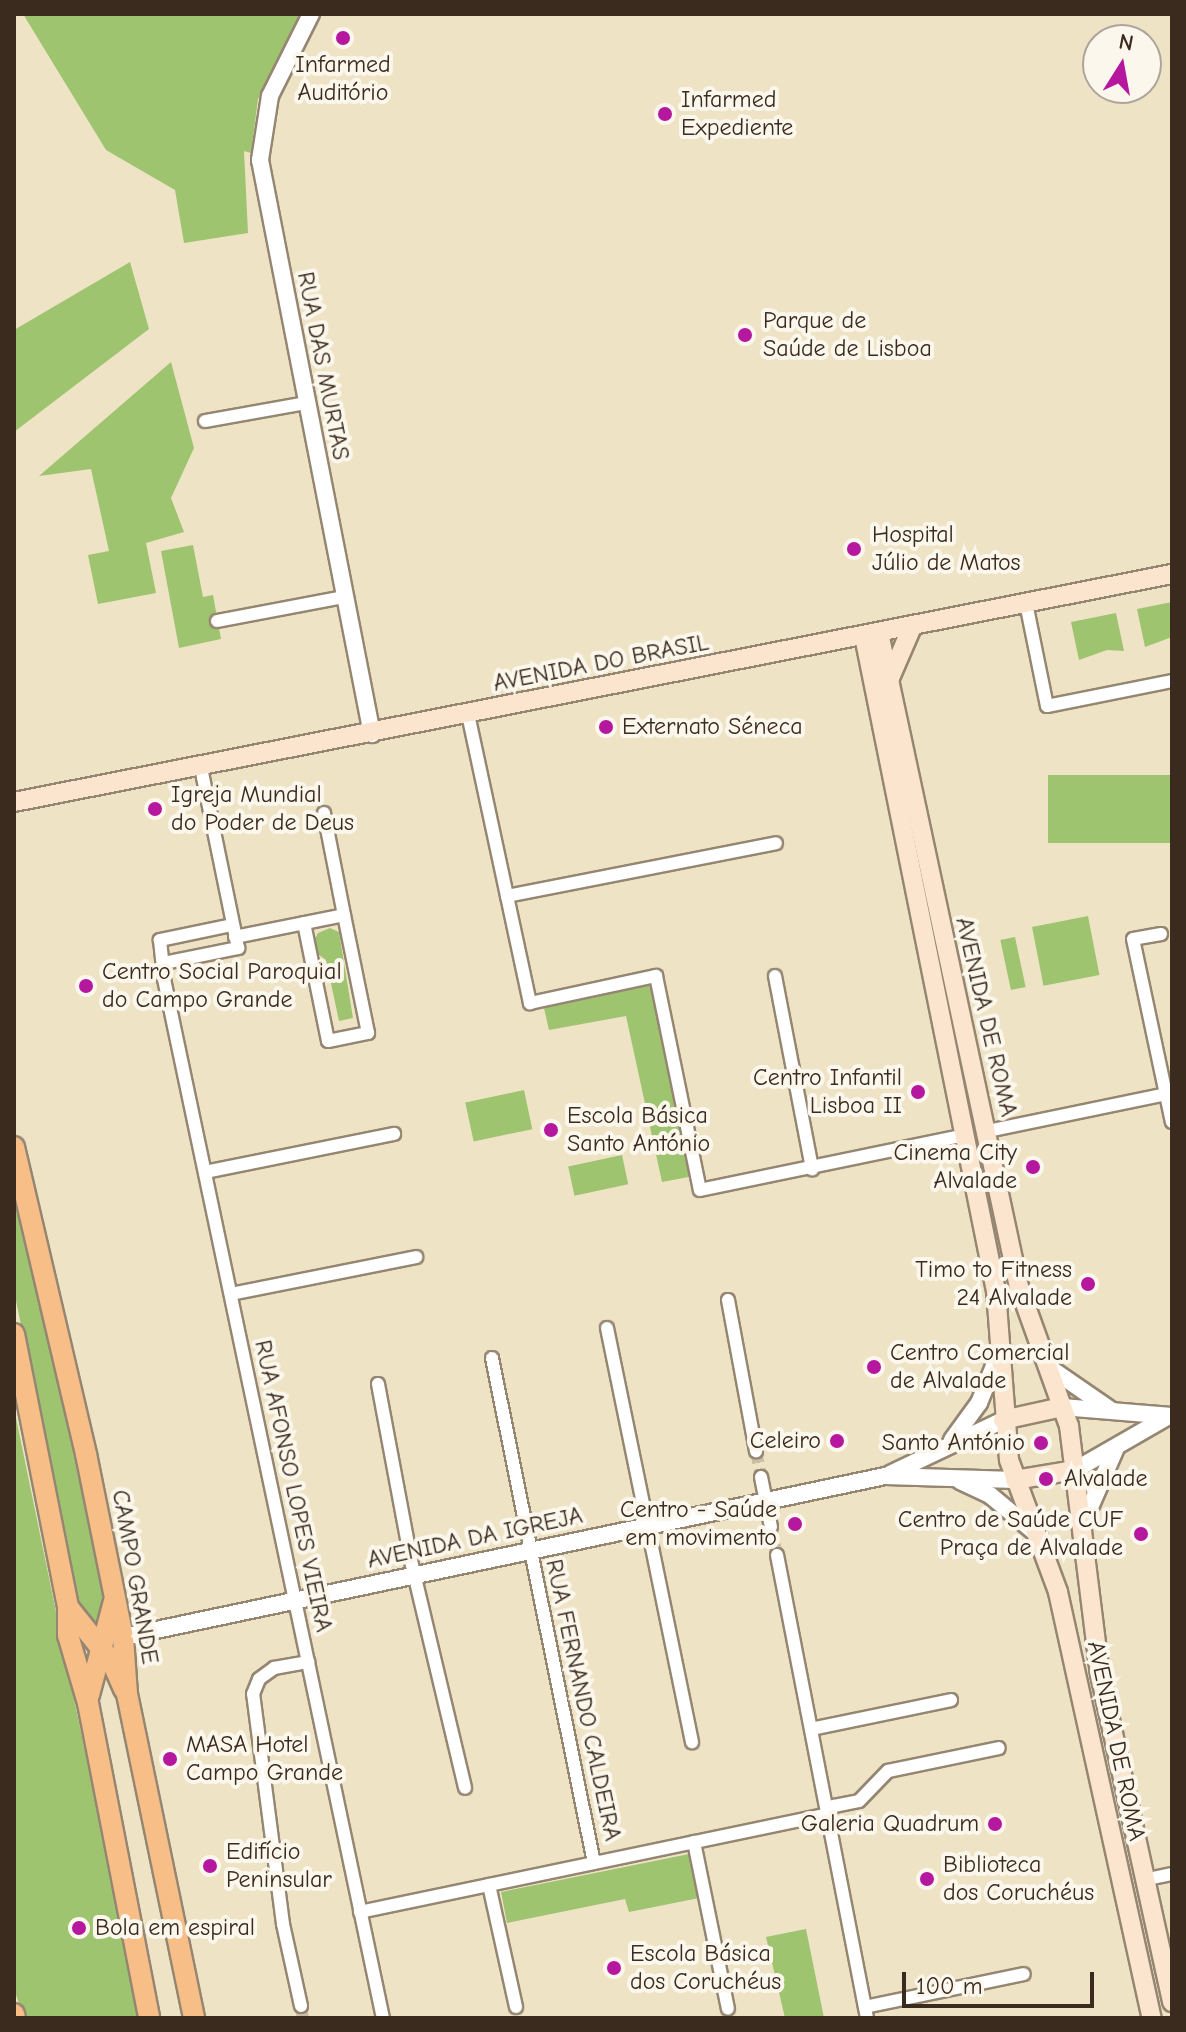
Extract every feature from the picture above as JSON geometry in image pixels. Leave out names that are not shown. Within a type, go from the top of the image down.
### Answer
[{"type":"main road","name":"AVENIDA DO BRASIL","points":[[14,802],[39,801],[1172,574]]},
{"type":"main road","points":[[890,678],[912,627]]},
{"type":"main road","name":"AVENIDA DE ROMA","points":[[871,635],[890,678],[1019,1287],[1062,1407],[1075,1470],[1100,1674],[1172,2002]]},
{"type":"main road","name":"AVENIDA DE ROMA","points":[[871,635],[996,1291],[1003,1420],[1015,1480],[1058,1592],[1152,2018]]},
{"type":"main road","name":"AVENIDA DO BRASIL","points":[[14,811],[39,801]]},
{"type":"main road","points":[[966,1135],[988,1131]]},
{"type":"main road","name":"CAMPO GRANDE","points":[[14,1147],[123,1637],[127,1694],[194,2018]]},
{"type":"main road","points":[[14,1334],[68,1607],[68,1635],[88,1703],[149,2018]]},
{"type":"main road","points":[[1003,1420],[1062,1407]]},
{"type":"main road","points":[[1015,1480],[1075,1470]]},
{"type":"main road","points":[[88,1703],[98,1646],[114,1601]]},
{"type":"main road","points":[[68,1607],[98,1646],[127,1694]]},
{"type":"main road","points":[[98,1646],[123,1637]]},
{"type":"main road","points":[[1123,1885],[1143,1880]]},
{"type":"street","name":"RUA DAS MURTAS","points":[[311,14],[270,96],[260,160],[372,734]]},
{"type":"street","points":[[205,421],[306,403]]},
{"type":"street","points":[[217,621],[344,597]]},
{"type":"street","points":[[1026,603],[1047,706],[1172,681]]},
{"type":"street","points":[[468,714],[530,1003],[656,976],[700,1190],[966,1135]]},
{"type":"street","points":[[201,768],[234,931],[238,948],[164,963],[160,940],[234,931],[304,923],[344,915]]},
{"type":"street","points":[[304,923],[328,1041],[368,1033],[324,813]]},
{"type":"street","points":[[507,896],[776,843]]},
{"type":"street","points":[[1161,934],[1133,939],[1169,1093],[1172,1122]]},
{"type":"street","name":"RUA AFONSO LOPES VIEIRA","points":[[164,963],[383,2018]]},
{"type":"street","points":[[775,976],[812,1169]]},
{"type":"street","points":[[988,1131],[1169,1093]]},
{"type":"street","points":[[205,1172],[394,1134]]},
{"type":"street","points":[[231,1294],[416,1257]]},
{"type":"street","points":[[728,1300],[756,1451]]},
{"type":"street","points":[[607,1328],[645,1526],[692,1742]]},
{"type":"street","points":[[942,1450],[971,1418],[998,1356]]},
{"type":"street","name":"RUA FERNANDO CALDEIRA","points":[[492,1358],[594,1863]]},
{"type":"street","points":[[1050,1368],[1076,1391],[1120,1415]]},
{"type":"street","points":[[378,1384],[414,1575],[465,1788]]},
{"type":"street","points":[[1062,1407],[1120,1415],[1170,1416]]},
{"type":"street","points":[[1075,1470],[1170,1416]]},
{"type":"street","name":"AVENIDA DA IGREJA","points":[[885,1476],[1003,1420]]},
{"type":"street","points":[[1080,1529],[1116,1448]]},
{"type":"street","name":"AVENIDA DA IGREJA","points":[[123,1637],[885,1476],[1015,1480]]},
{"type":"street","points":[[947,1476],[990,1495],[1038,1535]]},
{"type":"street","points":[[761,1477],[771,1527]]},
{"type":"street","points":[[777,1555],[825,1815],[866,2012],[1024,1974]]},
{"type":"street","points":[[301,2006],[283,1924],[253,1694],[259,1679],[274,1668],[308,1662]]},
{"type":"street","points":[[811,1729],[951,1700]]},
{"type":"street","points":[[360,1912],[825,1815],[834,1806],[859,1801],[888,1771],[999,1748]]},
{"type":"street","points":[[694,1842],[728,2009]]},
{"type":"street","points":[[1143,1880],[1172,1874]]},
{"type":"street","points":[[489,1885],[516,2007]]},
{"type":"green space","points":[[23,14],[301,14],[258,99],[251,153],[244,151],[248,233],[184,243],[175,190],[106,150]]},
{"type":"green space","points":[[130,262],[149,329],[14,432],[14,330]]},
{"type":"green space","points":[[171,362],[194,448],[171,498],[184,532],[146,543],[156,593],[98,604],[88,555],[109,551],[91,469],[39,476]]},
{"type":"green space","points":[[193,545],[203,597],[213,595],[221,639],[179,648],[161,551]]},
{"type":"green space","points":[[1172,602],[1172,637],[1145,647],[1137,609]]},
{"type":"green space","points":[[1116,613],[1124,651],[1107,650],[1079,660],[1071,622]]},
{"type":"green space","points":[[1048,775],[1172,775],[1172,843],[1048,843]]},
{"type":"green space","points":[[1088,916],[1099,975],[1043,986],[1032,927]]},
{"type":"green space","points":[[330,928],[339,932],[353,1018],[339,1021],[326,960],[315,952],[313,942],[318,933]]},
{"type":"green space","points":[[1015,937],[1026,987],[1011,990],[1000,940]]},
{"type":"green space","points":[[653,984],[694,1176],[662,1182],[626,1016],[549,1030],[544,1008]]},
{"type":"green space","points":[[524,1090],[532,1129],[474,1142],[465,1102]]},
{"type":"green space","points":[[622,1155],[628,1184],[574,1196],[568,1166]]},
{"type":"green space","points":[[14,1186],[102,1583],[103,1603],[95,1628],[78,1602],[14,1291]]},
{"type":"green space","points":[[14,1408],[141,2018],[24,2018],[14,1989]]},
{"type":"green space","points":[[689,1854],[699,1898],[629,1912],[625,1899],[507,1923],[501,1892]]},
{"type":"green space","points":[[806,1929],[824,2018],[785,2018],[766,1937]]},
{"type":"tunnel","points":[[756,1451],[761,1477]]},
{"type":"tunnel","points":[[771,1527],[777,1555]]},
{"type":"tunnel","points":[[301,2006],[303,2018]]},
{"type":"place","name":"Infarmed Auditório","points":[[343,38]]},
{"type":"place","name":"Infarmed Expediente","points":[[665,114]]},
{"type":"place","name":"Parque de Saúde de Lisboa","points":[[745,335]]},
{"type":"place","name":"Hospital Júlio de Matos","points":[[854,549]]},
{"type":"place","name":"Externato Séneca","points":[[606,727]]},
{"type":"place","name":"Igreja Mundial do Poder de Deus","points":[[155,809]]},
{"type":"place","name":"Centro Social Paroquial do Campo Grande","points":[[86,986]]},
{"type":"place","name":"Centro Infantil Lisboa II","points":[[918,1092]]},
{"type":"place","name":"Escola Básica Santo António","points":[[551,1130]]},
{"type":"place","name":"Cinema City Alvalade","points":[[1033,1167]]},
{"type":"place","name":"Timo to Fitness 24 Alvalade","points":[[1088,1284]]},
{"type":"place","name":"Centro Comercial de Alvalade","points":[[874,1367]]},
{"type":"place","name":"Celeiro","points":[[837,1441]]},
{"type":"place","name":"Santo António","points":[[1041,1443]]},
{"type":"place","name":"Alvalade","points":[[1046,1479]]},
{"type":"place","name":"Centro - Saúde em movimento","points":[[795,1524]]},
{"type":"place","name":"Centro de Saúde CUF Praça de Alvalade","points":[[1141,1534]]},
{"type":"place","name":"MASA Hotel Campo Grande","points":[[170,1759]]},
{"type":"place","name":"Galeria Quadrum","points":[[995,1824]]},
{"type":"place","name":"Edifício Peninsular","points":[[210,1866]]},
{"type":"place","name":"Biblioteca dos Coruchéus","points":[[927,1879]]},
{"type":"place","name":"Bola em espiral","points":[[79,1928]]},
{"type":"place","name":"Escola Básica dos Coruchéus","points":[[614,1968]]}]
